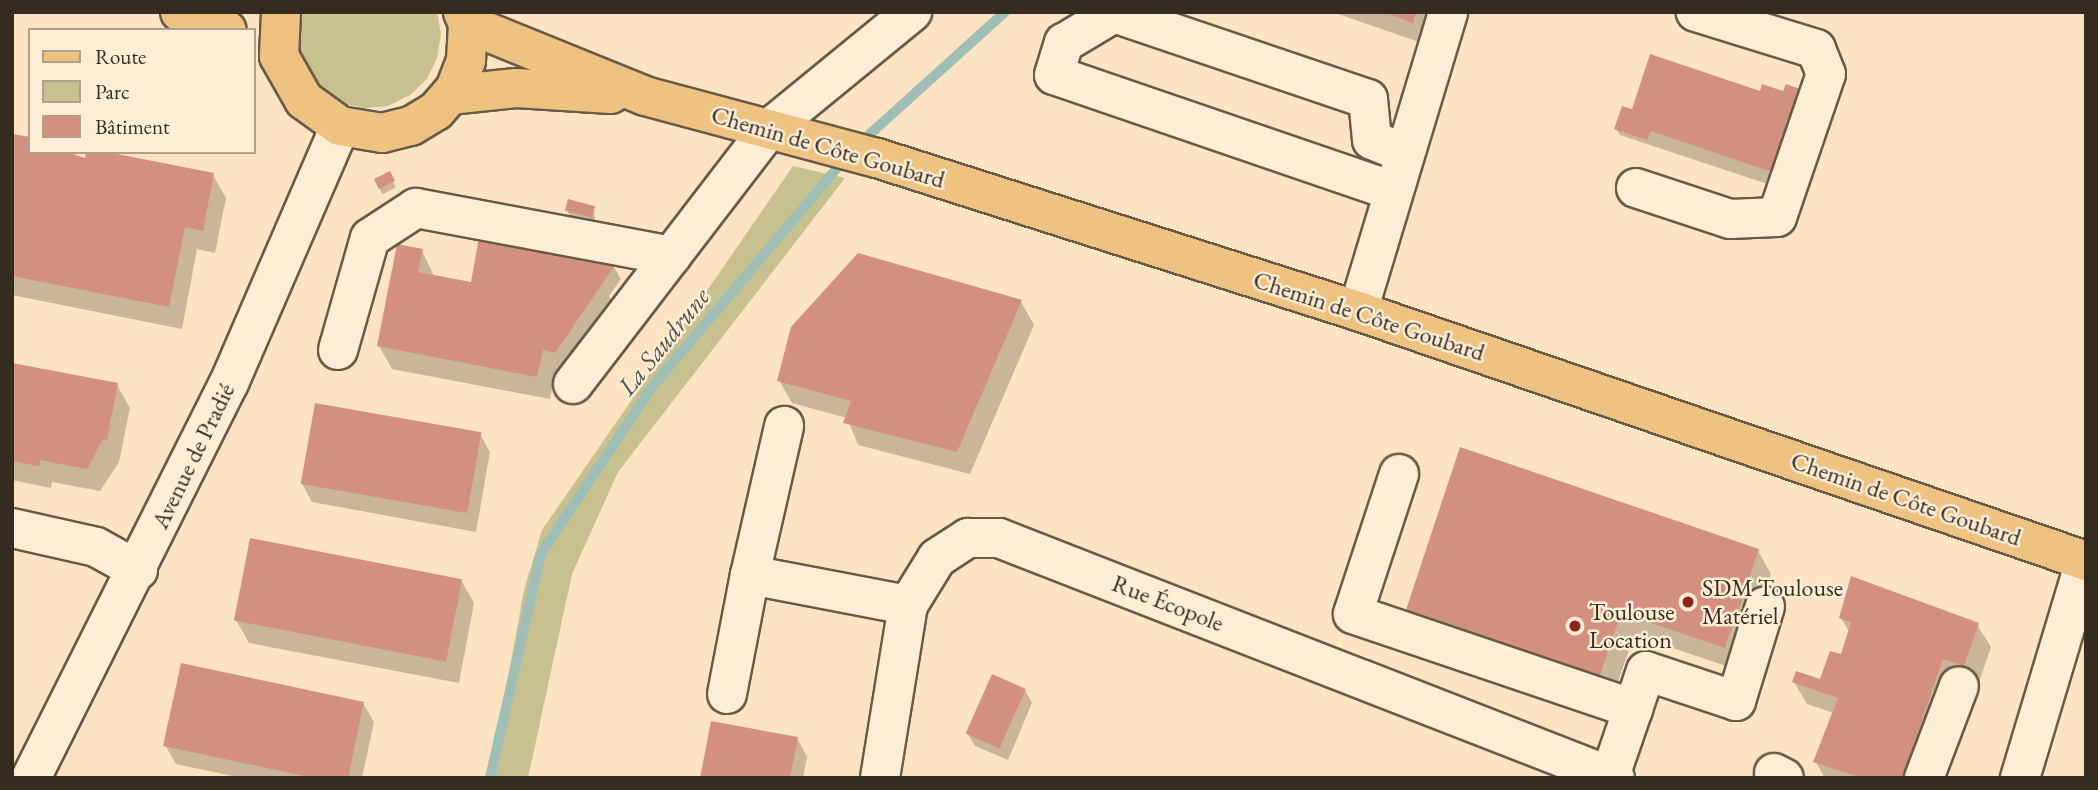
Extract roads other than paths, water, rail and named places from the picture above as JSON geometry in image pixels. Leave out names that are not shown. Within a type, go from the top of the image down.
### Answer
[{"type":"main road","points":[[180,12],[222,28]]},
{"type":"main road","points":[[281,12],[266,49],[304,100],[340,126],[382,133],[411,126],[436,111],[450,95],[466,61],[465,18]]},
{"type":"main road","name":"Chemin de Côte Goubard","points":[[465,18],[645,96],[877,159],[1358,311],[2086,561]]},
{"type":"main road","name":"Chemin de Côte Goubard","points":[[450,95],[516,88],[645,96]]},
{"type":"street","points":[[573,384],[672,256],[753,125],[870,12]]},
{"type":"street","points":[[753,125],[912,12]]},
{"type":"street","points":[[1358,311],[1374,184],[1388,146],[1448,12]]},
{"type":"street","points":[[1636,188],[1730,219],[1777,217],[1826,74],[1816,49],[1766,22],[1696,12]]},
{"type":"street","points":[[1374,184],[1054,75],[1064,44],[1114,13],[1368,99],[1388,146]]},
{"type":"street","name":"Avenue de Pradié","points":[[31,778],[138,570],[229,383],[340,126]]},
{"type":"street","points":[[338,350],[370,238],[416,208],[672,256]]},
{"type":"street","points":[[727,694],[750,575],[784,426]]},
{"type":"street","points":[[1399,474],[1353,614],[1633,709]]},
{"type":"street","points":[[12,528],[96,547],[138,570]]},
{"type":"street","name":"Rue Écopole","points":[[880,778],[908,605],[937,558],[968,538],[999,538],[1612,777]]},
{"type":"street","points":[[2020,778],[2086,561]]},
{"type":"street","points":[[750,575],[908,605]]},
{"type":"street","points":[[1612,777],[1646,671],[1736,701],[1765,606]]},
{"type":"street","points":[[1351,674],[1368,620]]},
{"type":"street","points":[[1924,778],[1959,686]]},
{"type":"waterway","name":"La Saudrune","points":[[860,143],[1005,12]]},
{"type":"waterway","name":"La Saudrune","points":[[490,778],[541,554],[652,387],[845,159]]},
{"type":"place","name":"SDM Toulouse Matériel","points":[[1688,602]]},
{"type":"place","name":"Toulouse Location","points":[[1575,626]]}]
